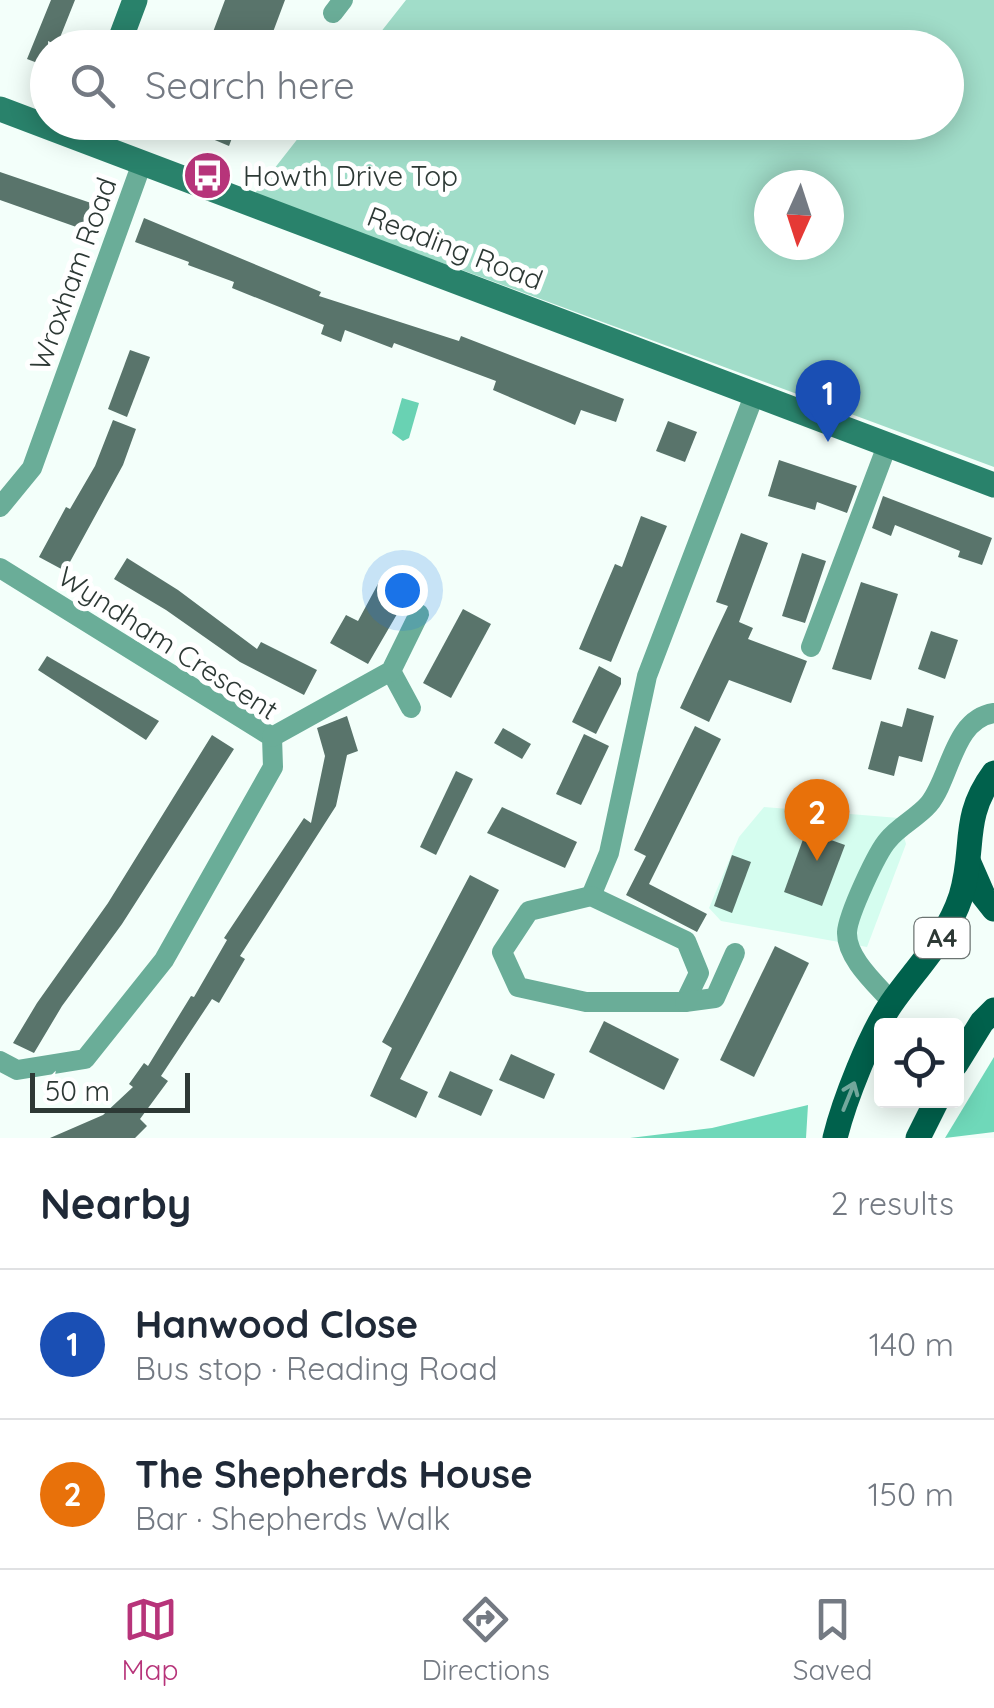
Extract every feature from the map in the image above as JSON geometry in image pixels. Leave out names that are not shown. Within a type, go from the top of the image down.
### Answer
[{"type":"main road","name":"A4","points":[[835,1138],[874,1034],[892,1002],[948,928],[969,863],[973,810],[994,773]]},
{"type":"main road","name":"A4","points":[[969,863],[983,896],[994,909]]},
{"type":"main road","points":[[964,1050],[994,1010]]},
{"type":"main road","points":[[918,1138],[933,1108]]},
{"type":"street","points":[[124,30],[135,0]]},
{"type":"street","name":"Reading Road","points":[[0,109],[30,117]]},
{"type":"street","name":"Reading Road","points":[[100,140],[142,163],[994,484]]},
{"type":"street","name":"Wroxham Road","points":[[0,507],[32,468],[142,163]]},
{"type":"street","points":[[591,896],[610,853],[647,676],[755,393]]},
{"type":"street","points":[[811,647],[888,443]]},
{"type":"street","name":"Wyndham Crescent","points":[[0,568],[272,737],[273,768],[164,960],[85,1058],[17,1070],[0,1061]]},
{"type":"street","points":[[272,737],[392,671],[420,614]]},
{"type":"street","points":[[392,671],[411,708]]},
{"type":"street","points":[[892,1002],[856,958],[846,936],[850,915],[886,841],[930,803],[965,732],[982,716],[994,714]]},
{"type":"street","points":[[685,1002],[699,973],[686,941],[591,896],[529,911],[502,952],[518,987],[586,1002],[685,1002],[715,998],[735,953]]},
{"type":"shaded area","points":[[406,0],[994,0],[994,467],[451,266],[252,197],[297,140],[964,140],[964,30],[382,30]]},
{"type":"shaded area","points":[[402,398],[419,403],[409,438],[403,441],[392,433]]},
{"type":"shaded area","points":[[764,807],[899,818],[906,844],[867,947],[721,921],[709,908],[739,837]]},
{"type":"shaded area","points":[[994,1057],[994,1132],[945,1138]]},
{"type":"shaded area","points":[[808,1105],[806,1138],[630,1138],[712,1128]]},
{"type":"building","points":[[51,0],[75,0],[63,30],[39,30]]},
{"type":"building","points":[[225,0],[285,0],[274,30],[214,30]]},
{"type":"building","points":[[0,172],[91,203],[82,229],[0,200]]},
{"type":"building","points":[[144,218],[321,292],[319,296],[459,341],[461,336],[624,399],[616,422],[581,410],[575,425],[493,390],[496,381],[394,343],[392,348],[345,330],[341,342],[321,334],[324,325],[232,288],[234,282],[188,265],[189,262],[135,242]]},
{"type":"building","points":[[130,350],[150,357],[127,417],[108,409]]},
{"type":"building","points":[[113,420],[136,429],[123,465],[65,571],[39,557],[66,507],[70,509],[95,466]]},
{"type":"building","points":[[668,421],[697,432],[685,462],[656,451]]},
{"type":"building","points":[[779,460],[857,486],[847,513],[817,502],[815,510],[768,496]]},
{"type":"building","points":[[883,496],[992,538],[982,565],[958,557],[960,551],[895,525],[891,536],[872,528]]},
{"type":"building","points":[[641,516],[667,526],[611,662],[579,649],[615,564],[622,567]]},
{"type":"building","points":[[741,533],[768,543],[739,622],[753,628],[748,639],[807,661],[791,703],[729,680],[709,722],[680,708],[728,606],[716,602]]},
{"type":"building","points":[[802,553],[826,561],[805,623],[782,616]]},
{"type":"building","points":[[127,558],[178,590],[257,649],[261,642],[317,670],[304,695],[240,662],[114,579]]},
{"type":"building","points":[[379,582],[407,597],[368,664],[330,643],[346,615],[358,621]]},
{"type":"building","points":[[861,582],[898,594],[871,680],[832,669]]},
{"type":"building","points":[[463,609],[491,624],[451,698],[423,683]]},
{"type":"building","points":[[931,631],[958,640],[945,679],[918,669]]},
{"type":"building","points":[[47,656],[159,721],[146,740],[38,670]]},
{"type":"building","points":[[599,666],[621,678],[621,684],[596,734],[572,722]]},
{"type":"building","points":[[907,708],[934,716],[922,762],[899,756],[894,776],[868,769],[881,721],[902,727]]},
{"type":"building","points":[[347,716],[358,751],[347,755],[336,806],[240,956],[245,959],[219,1003],[212,999],[161,1076],[168,1081],[140,1119],[147,1126],[135,1138],[50,1138],[103,1115],[133,1087],[129,1084],[144,1063],[148,1066],[191,996],[194,997],[227,940],[224,938],[304,818],[311,823],[325,756],[317,728]]},
{"type":"building","points":[[695,726],[721,739],[649,884],[707,914],[697,932],[626,895],[646,856],[634,850]]},
{"type":"building","points":[[503,728],[531,744],[522,759],[494,743]]},
{"type":"building","points":[[584,734],[609,746],[581,805],[556,794]]},
{"type":"building","points":[[212,735],[234,749],[122,924],[62,1006],[34,1053],[13,1043],[108,903]]},
{"type":"building","points":[[456,771],[473,779],[436,855],[420,847]]},
{"type":"building","points":[[502,807],[577,842],[565,868],[487,833]]},
{"type":"building","points":[[806,831],[845,845],[822,906],[784,892]]},
{"type":"building","points":[[732,855],[751,862],[732,913],[714,906]]},
{"type":"building","points":[[470,875],[499,890],[400,1079],[428,1092],[416,1118],[370,1096],[392,1048],[382,1042]]},
{"type":"building","points":[[775,946],[809,963],[754,1077],[720,1060]]},
{"type":"building","points":[[604,1021],[679,1059],[664,1090],[589,1052]]},
{"type":"building","points":[[511,1054],[555,1074],[544,1099],[499,1080]]},
{"type":"building","points":[[450,1071],[493,1090],[481,1116],[438,1097]]},
{"type":"place","name":"Howth Drive Top","points":[[208,176]]},
{"type":"place","name":"Hanwood Close","points":[[828,442]]},
{"type":"place","name":"The Shepherds House","points":[[817,861]]}]
